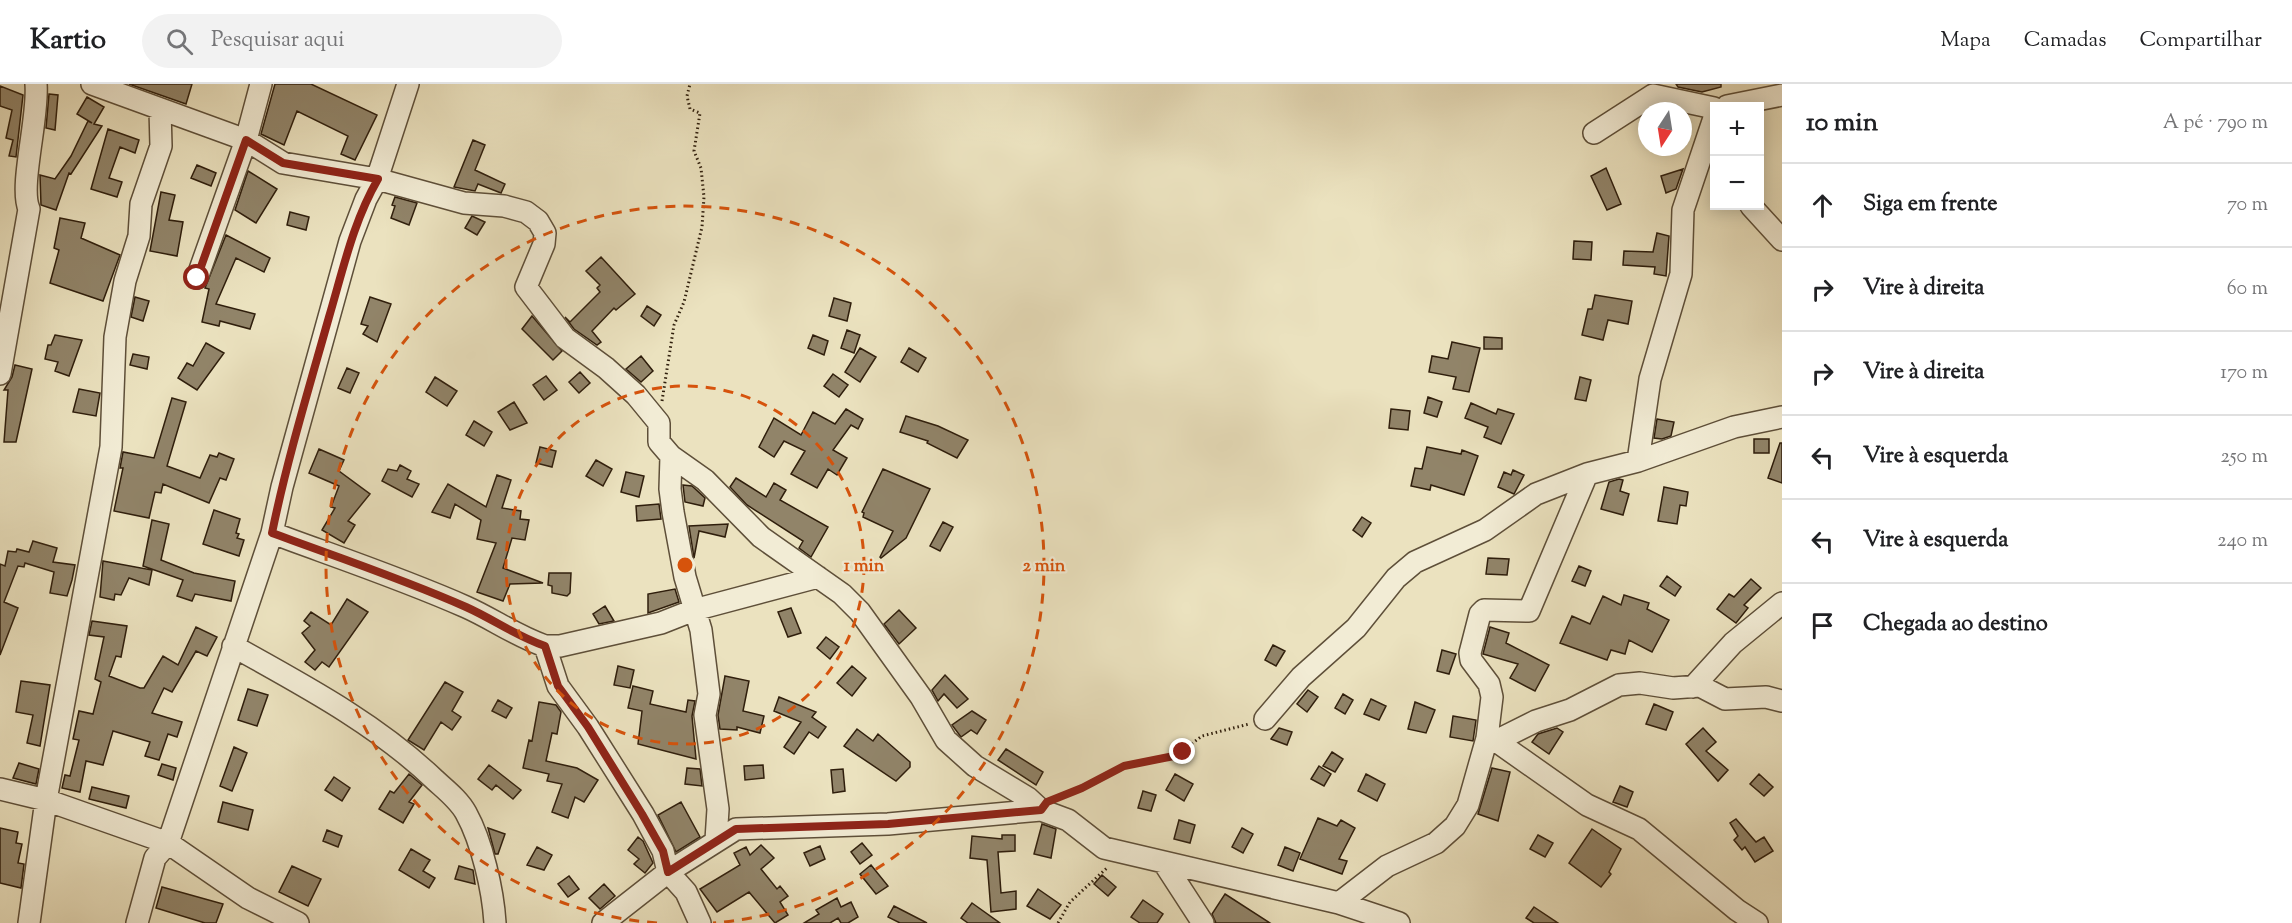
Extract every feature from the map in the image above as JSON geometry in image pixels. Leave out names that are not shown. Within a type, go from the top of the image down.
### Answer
[{"type":"street","points":[[0,374],[29,209],[24,198],[33,140],[36,84]]},
{"type":"street","points":[[92,84],[246,140],[283,163],[378,179],[464,203],[504,206],[526,212],[538,221],[545,233],[544,244],[526,287],[565,338],[606,368],[636,395],[659,423],[659,442],[671,456],[705,480],[761,537],[842,594],[860,612],[921,697],[946,740],[975,766],[1028,798],[1041,810],[1068,820],[1104,848],[1339,903],[1399,923]]},
{"type":"street","points":[[197,278],[246,140],[261,84]]},
{"type":"street","points":[[137,923],[155,858],[168,843],[272,533],[282,487],[350,240],[366,200],[378,179],[408,84]]},
{"type":"street","points":[[1745,102],[1782,94]]},
{"type":"street","points":[[1594,133],[1653,95],[1710,107]]},
{"type":"street","points":[[29,923],[46,800],[111,447],[116,337],[121,303],[125,281],[139,236],[141,204],[161,146],[160,109]]},
{"type":"street","points":[[1638,461],[1650,379],[1681,274],[1683,210],[1710,130]]},
{"type":"street","points":[[1755,210],[1782,240]]},
{"type":"street","points":[[1265,719],[1301,677],[1356,628],[1396,578],[1415,562],[1485,530],[1536,494],[1587,474],[1638,461],[1734,427],[1782,417]]},
{"type":"street","points":[[671,456],[670,489],[673,512],[685,577],[701,630],[709,694],[705,716],[718,809],[716,840]]},
{"type":"street","points":[[1339,903],[1387,866],[1436,843],[1455,826],[1468,805],[1492,739],[1492,697],[1489,684],[1471,660],[1470,653],[1480,614],[1484,610],[1529,611],[1587,474]]},
{"type":"street","points":[[272,533],[407,582],[469,608],[519,637],[545,646],[560,646],[662,623],[694,610],[818,577]]},
{"type":"street","points":[[1693,687],[1733,643],[1782,603]]},
{"type":"street","points":[[233,646],[349,714],[403,750],[455,799],[465,812],[478,840],[495,923]]},
{"type":"street","points":[[545,646],[558,686],[588,727],[642,814],[663,851],[668,872],[686,892],[700,923]]},
{"type":"street","points":[[1492,739],[1570,710],[1613,687],[1640,683],[1673,688],[1706,687],[1725,699],[1766,697],[1782,701]]},
{"type":"street","points":[[1492,739],[1587,805],[1639,829],[1737,910],[1757,923]]},
{"type":"street","points":[[0,789],[46,800],[168,843],[248,897],[298,923]]},
{"type":"street","points":[[603,923],[668,872],[736,829],[757,826],[888,824],[1041,810]]},
{"type":"street","points":[[1164,863],[1203,923]]},
{"type":"path","points":[[659,423],[674,325],[684,302],[702,227],[702,178],[694,151],[699,113],[690,109],[687,96],[690,84]]},
{"type":"path","points":[[1041,810],[1047,802],[1082,788],[1124,766],[1174,756],[1208,734],[1265,719]]},
{"type":"path","points":[[1058,923],[1070,902],[1096,877],[1129,854]]},
{"type":"building","points":[[129,84],[192,84],[186,104]]},
{"type":"building","points":[[275,84],[311,84],[377,115],[355,160],[341,154],[348,136],[297,111],[284,145],[261,134]]},
{"type":"building","points":[[1676,84],[1721,84],[1721,87],[1702,92],[1678,87]]},
{"type":"building","points":[[0,86],[23,95],[16,157],[9,156],[13,140],[6,138],[12,110],[0,106]]},
{"type":"building","points":[[49,94],[58,95],[55,130],[46,128]]},
{"type":"building","points":[[87,97],[104,107],[94,124],[102,126],[71,174],[69,173],[56,210],[41,205],[40,175],[55,179],[71,156],[88,121],[92,123],[77,114]]},
{"type":"building","points":[[108,129],[139,140],[135,153],[120,147],[109,178],[122,182],[117,197],[91,189]]},
{"type":"building","points":[[473,140],[485,145],[475,170],[505,184],[501,193],[478,184],[475,191],[454,187]]},
{"type":"building","points":[[197,165],[216,173],[211,186],[191,178]]},
{"type":"building","points":[[1606,168],[1621,204],[1607,210],[1591,176]]},
{"type":"building","points":[[1683,169],[1676,189],[1666,193],[1661,176]]},
{"type":"building","points":[[248,171],[277,189],[256,223],[235,210]]},
{"type":"building","points":[[161,192],[175,195],[169,220],[183,222],[177,256],[150,251]]},
{"type":"building","points":[[395,197],[417,203],[409,225],[391,218]]},
{"type":"building","points":[[290,212],[309,217],[306,230],[287,225]]},
{"type":"building","points":[[472,216],[485,222],[477,235],[465,228]]},
{"type":"building","points":[[60,218],[85,223],[81,238],[120,255],[103,301],[50,283],[59,250],[54,248]]},
{"type":"building","points":[[1657,233],[1669,236],[1666,276],[1654,274],[1655,267],[1623,265],[1624,251],[1653,252]]},
{"type":"building","points":[[226,235],[270,258],[264,272],[236,258],[216,304],[255,314],[250,329],[220,321],[219,326],[202,322],[209,289],[205,288]]},
{"type":"building","points":[[1574,241],[1592,242],[1591,260],[1573,259]]},
{"type":"building","points":[[601,257],[635,294],[616,310],[614,308],[592,331],[601,342],[597,345],[574,329],[565,317],[570,322],[600,292],[597,288],[600,285],[586,271]]},
{"type":"building","points":[[1595,295],[1632,301],[1628,324],[1608,320],[1603,340],[1582,335],[1588,309],[1592,309]]},
{"type":"building","points":[[135,297],[149,301],[143,321],[131,317]]},
{"type":"building","points":[[370,297],[391,304],[377,342],[363,334],[368,326],[361,324]]},
{"type":"building","points":[[834,298],[851,303],[847,321],[829,316]]},
{"type":"building","points":[[647,306],[661,315],[654,326],[641,316]]},
{"type":"building","points":[[532,316],[562,351],[553,360],[522,329]]},
{"type":"building","points":[[847,330],[860,335],[854,353],[841,348]]},
{"type":"building","points":[[55,335],[82,340],[69,376],[55,371],[58,362],[45,359],[48,345],[51,345]]},
{"type":"building","points":[[813,335],[828,341],[824,355],[808,348]]},
{"type":"building","points":[[1484,337],[1502,338],[1502,349],[1484,349]]},
{"type":"building","points":[[1452,342],[1480,348],[1469,392],[1453,389],[1456,377],[1429,372],[1432,356],[1448,359]]},
{"type":"building","points":[[206,343],[224,353],[197,390],[178,378],[187,363],[193,366]]},
{"type":"building","points":[[860,348],[876,357],[860,382],[845,372]]},
{"type":"building","points":[[909,348],[926,358],[918,372],[901,362]]},
{"type":"building","points":[[133,354],[149,357],[147,369],[130,365]]},
{"type":"building","points":[[641,356],[653,371],[641,382],[626,369]]},
{"type":"building","points":[[15,365],[32,369],[16,442],[4,442],[8,390],[4,390],[12,377]]},
{"type":"building","points":[[347,368],[359,373],[350,393],[338,388]]},
{"type":"building","points":[[580,372],[590,383],[579,393],[569,382]]},
{"type":"building","points":[[833,374],[848,385],[839,397],[824,386]]},
{"type":"building","points":[[546,376],[557,390],[544,400],[533,385]]},
{"type":"building","points":[[435,377],[457,391],[447,406],[426,392]]},
{"type":"building","points":[[1580,377],[1591,380],[1586,401],[1575,399]]},
{"type":"building","points":[[79,389],[100,393],[96,416],[73,412]]},
{"type":"building","points":[[1428,397],[1442,402],[1437,417],[1424,413]]},
{"type":"building","points":[[172,398],[186,402],[167,466],[200,478],[210,455],[217,457],[219,453],[234,459],[226,480],[220,478],[209,503],[163,484],[161,493],[155,492],[149,518],[114,511],[123,468],[120,468],[123,452],[154,458]]},
{"type":"building","points":[[514,402],[527,423],[510,430],[498,412]]},
{"type":"building","points":[[1471,403],[1496,414],[1498,409],[1514,414],[1501,444],[1484,437],[1488,427],[1465,418]]},
{"type":"building","points":[[846,409],[863,419],[858,429],[851,425],[833,450],[847,458],[837,475],[828,469],[817,488],[791,474],[805,451],[784,441],[774,457],[759,447],[774,418],[801,435],[813,412],[835,424]]},
{"type":"building","points":[[1391,409],[1410,411],[1408,430],[1389,428]]},
{"type":"building","points":[[906,416],[938,426],[968,440],[957,458],[927,443],[928,441],[900,432]]},
{"type":"building","points":[[1657,419],[1674,422],[1671,436],[1662,439],[1654,438]]},
{"type":"building","points":[[474,421],[492,432],[484,446],[466,435]]},
{"type":"building","points":[[1754,439],[1769,439],[1769,453],[1754,453]]},
{"type":"building","points":[[1780,443],[1782,443],[1782,483],[1768,478]]},
{"type":"building","points":[[540,447],[556,451],[552,467],[536,463]]},
{"type":"building","points":[[1427,447],[1461,454],[1462,450],[1478,456],[1464,495],[1431,485],[1430,490],[1411,486],[1415,468],[1422,469]]},
{"type":"building","points":[[319,449],[344,460],[339,471],[370,494],[348,521],[355,525],[344,543],[322,530],[335,508],[331,507],[339,486],[309,473]]},
{"type":"building","points":[[596,460],[612,469],[603,486],[586,476]]},
{"type":"building","points":[[400,465],[411,471],[407,479],[419,484],[412,497],[382,481],[388,469],[397,471]]},
{"type":"building","points":[[883,469],[930,489],[906,538],[881,558],[893,531],[863,517],[862,512]]},
{"type":"building","points":[[1513,470],[1524,475],[1514,494],[1498,487],[1504,472],[1511,475]]},
{"type":"building","points":[[626,472],[644,476],[639,497],[621,492]]},
{"type":"building","points":[[497,475],[511,480],[502,508],[521,511],[520,519],[529,520],[525,540],[512,538],[503,568],[543,583],[510,584],[503,601],[477,592],[496,543],[477,539],[481,520],[455,504],[450,518],[432,512],[448,484],[486,507]]},
{"type":"building","points":[[736,478],[766,497],[774,483],[786,490],[780,500],[828,527],[811,557],[799,548],[803,541],[747,505],[730,487]]},
{"type":"building","points":[[1623,480],[1620,491],[1629,494],[1623,515],[1601,509],[1609,482]]},
{"type":"building","points":[[683,485],[692,486],[705,498],[703,506],[685,502]]},
{"type":"building","points":[[1664,487],[1688,492],[1686,506],[1680,505],[1677,524],[1658,521]]},
{"type":"building","points":[[659,504],[661,519],[637,521],[636,506]]},
{"type":"building","points":[[214,510],[240,519],[236,533],[239,534],[237,538],[244,540],[239,556],[203,544]]},
{"type":"building","points":[[1362,517],[1371,523],[1362,537],[1353,530]]},
{"type":"building","points":[[152,520],[169,524],[161,560],[194,573],[235,581],[231,601],[195,594],[192,601],[177,596],[183,580],[143,566]]},
{"type":"building","points":[[943,522],[953,527],[940,551],[930,546]]},
{"type":"building","points":[[728,524],[725,537],[699,531],[694,558],[689,526]]},
{"type":"building","points":[[33,541],[57,548],[53,562],[75,565],[72,580],[67,596],[50,593],[54,572],[25,563],[24,567],[18,566],[4,602],[18,608],[0,655],[0,564],[5,566],[8,551],[16,552],[17,549],[29,552]]},
{"type":"building","points":[[1488,558],[1509,559],[1507,575],[1486,574]]},
{"type":"building","points":[[103,561],[152,570],[149,585],[129,578],[121,595],[115,594],[114,600],[100,597]]},
{"type":"building","points":[[1579,566],[1591,571],[1585,586],[1572,581]]},
{"type":"building","points":[[549,573],[571,573],[570,593],[567,596],[552,593],[552,586],[548,585]]},
{"type":"building","points":[[1667,576],[1681,587],[1675,596],[1660,586]]},
{"type":"building","points":[[1751,579],[1761,588],[1744,605],[1748,608],[1736,623],[1717,609],[1729,594],[1734,597]]},
{"type":"building","points":[[675,589],[679,602],[648,613],[648,594]]},
{"type":"building","points":[[1624,595],[1649,603],[1647,609],[1669,620],[1652,652],[1629,640],[1625,654],[1611,650],[1607,660],[1560,643],[1572,616],[1590,624],[1603,596],[1621,605]]},
{"type":"building","points":[[347,599],[368,612],[329,667],[322,662],[315,670],[305,662],[315,650],[302,633],[310,626],[304,621],[311,612],[331,625]]},
{"type":"building","points":[[605,606],[614,621],[599,624],[593,614]]},
{"type":"building","points":[[791,608],[801,633],[788,637],[778,612]]},
{"type":"building","points":[[899,610],[916,628],[899,644],[884,624]]},
{"type":"building","points":[[92,621],[127,626],[121,657],[116,656],[109,676],[140,688],[144,688],[163,656],[178,665],[196,627],[217,637],[207,656],[196,651],[172,692],[164,688],[152,713],[182,722],[177,737],[168,734],[159,760],[145,756],[150,742],[113,731],[103,765],[86,761],[80,792],[62,788],[65,775],[70,776],[79,740],[73,739],[79,711],[93,714],[101,682],[95,679],[104,637],[89,635]]},
{"type":"building","points":[[1490,627],[1509,633],[1506,643],[1549,665],[1535,691],[1510,678],[1518,664],[1483,654]]},
{"type":"building","points":[[826,637],[839,647],[830,659],[817,648]]},
{"type":"building","points":[[1273,645],[1285,651],[1276,666],[1265,660]]},
{"type":"building","points":[[1442,650],[1456,654],[1449,674],[1437,671]]},
{"type":"building","points":[[618,666],[634,670],[630,688],[614,685]]},
{"type":"building","points":[[852,666],[866,678],[852,696],[837,683]]},
{"type":"building","points":[[945,675],[968,699],[957,708],[944,694],[938,701],[932,690]]},
{"type":"building","points":[[725,676],[749,681],[743,711],[764,716],[760,733],[737,727],[737,730],[720,729],[718,715]]},
{"type":"building","points":[[21,681],[50,685],[40,746],[27,743],[33,715],[16,712]]},
{"type":"building","points":[[445,682],[463,692],[452,711],[461,717],[452,730],[441,722],[424,750],[408,740]]},
{"type":"building","points":[[633,686],[653,691],[650,704],[686,712],[688,700],[695,701],[692,716],[696,759],[638,744],[642,711],[628,708]]},
{"type":"building","points":[[248,689],[268,695],[257,726],[238,720]]},
{"type":"building","points":[[1308,690],[1318,697],[1307,712],[1297,704]]},
{"type":"building","points":[[1343,694],[1353,700],[1345,714],[1335,708]]},
{"type":"building","points":[[779,697],[816,712],[812,717],[826,727],[818,738],[809,732],[794,754],[784,747],[801,722],[774,711]]},
{"type":"building","points":[[1371,699],[1386,706],[1379,720],[1364,714]]},
{"type":"building","points":[[498,700],[512,708],[506,718],[492,711]]},
{"type":"building","points":[[539,702],[556,705],[561,712],[557,734],[552,733],[546,761],[577,768],[598,780],[584,802],[575,797],[568,818],[552,812],[562,784],[547,781],[549,774],[523,768],[529,740],[532,741]]},
{"type":"building","points":[[1415,702],[1435,710],[1426,733],[1408,729]]},
{"type":"building","points":[[1654,704],[1673,712],[1666,730],[1646,724]]},
{"type":"building","points":[[972,711],[986,720],[977,734],[971,730],[961,737],[952,725]]},
{"type":"building","points":[[1453,716],[1476,720],[1473,741],[1450,737]]},
{"type":"building","points":[[1279,728],[1292,732],[1287,745],[1271,739]]},
{"type":"building","points":[[1557,728],[1563,732],[1549,754],[1532,742],[1538,734]]},
{"type":"building","points":[[1703,728],[1716,742],[1706,751],[1728,770],[1718,781],[1686,744]]},
{"type":"building","points":[[857,729],[873,741],[878,734],[910,762],[910,767],[896,781],[844,746]]},
{"type":"building","points":[[234,747],[247,753],[232,791],[220,786]]},
{"type":"building","points":[[1006,749],[1043,772],[1036,785],[998,760]]},
{"type":"building","points":[[1332,752],[1343,759],[1335,772],[1323,766]]},
{"type":"building","points":[[19,763],[39,769],[36,784],[13,778]]},
{"type":"building","points":[[162,764],[176,768],[173,780],[158,775]]},
{"type":"building","points":[[489,765],[521,790],[513,799],[496,785],[492,790],[478,779]]},
{"type":"building","points":[[763,765],[764,778],[745,780],[744,766]]},
{"type":"building","points":[[1319,766],[1331,774],[1324,786],[1311,779]]},
{"type":"building","points":[[687,768],[700,769],[702,786],[685,784]]},
{"type":"building","points":[[1492,768],[1510,772],[1498,821],[1478,814]]},
{"type":"building","points":[[843,769],[845,791],[833,793],[831,770]]},
{"type":"building","points":[[409,774],[422,785],[409,802],[414,804],[403,823],[379,809],[390,791],[394,793]]},
{"type":"building","points":[[1175,774],[1193,784],[1184,801],[1166,790]]},
{"type":"building","points":[[1366,774],[1385,784],[1377,801],[1358,791]]},
{"type":"building","points":[[1759,774],[1773,787],[1764,796],[1750,784]]},
{"type":"building","points":[[334,777],[350,788],[342,801],[325,790]]},
{"type":"building","points":[[1620,786],[1633,792],[1627,807],[1613,802]]},
{"type":"building","points":[[92,787],[129,796],[126,808],[89,799]]},
{"type":"building","points":[[1143,791],[1156,795],[1151,811],[1138,808]]},
{"type":"building","points":[[223,802],[253,810],[248,830],[218,822]]},
{"type":"building","points":[[681,802],[700,837],[676,852],[658,815]]},
{"type":"building","points":[[1318,818],[1337,826],[1341,820],[1355,828],[1339,859],[1347,861],[1342,874],[1300,859]]},
{"type":"building","points":[[1736,819],[1756,842],[1764,837],[1773,851],[1755,862],[1745,847],[1742,850],[1734,840],[1738,836],[1730,823]]},
{"type":"building","points":[[1179,820],[1195,825],[1190,843],[1174,839]]},
{"type":"building","points":[[1042,824],[1056,829],[1051,858],[1034,854]]},
{"type":"building","points":[[0,828],[18,832],[16,843],[22,844],[18,863],[24,864],[21,888],[0,883]]},
{"type":"building","points":[[488,828],[505,834],[498,854],[495,854]]},
{"type":"building","points":[[1242,828],[1253,834],[1243,853],[1232,847]]},
{"type":"building","points":[[1592,829],[1621,849],[1609,872],[1611,874],[1601,887],[1569,863]]},
{"type":"building","points":[[327,830],[342,836],[338,847],[323,841]]},
{"type":"building","points":[[1002,835],[1015,835],[1015,851],[998,852],[1001,893],[1016,891],[1016,909],[991,912],[987,860],[970,858],[972,836],[1002,839]]},
{"type":"building","points":[[1538,835],[1553,843],[1545,857],[1530,849]]},
{"type":"building","points":[[638,837],[643,841],[653,863],[645,873],[634,864],[639,859],[628,850]]},
{"type":"building","points":[[862,843],[872,855],[860,864],[851,852]]},
{"type":"building","points":[[761,845],[774,858],[761,869],[777,889],[780,886],[788,896],[780,902],[788,915],[775,923],[749,892],[717,912],[700,889],[740,865],[734,853],[746,847],[750,855]]},
{"type":"building","points":[[820,846],[825,859],[810,866],[804,853]]},
{"type":"building","points":[[537,847],[552,855],[544,870],[527,865]]},
{"type":"building","points":[[1285,847],[1300,853],[1293,871],[1278,865]]},
{"type":"building","points":[[411,849],[430,860],[423,871],[435,878],[429,888],[399,870]]},
{"type":"building","points":[[871,865],[888,886],[876,894],[860,874]]},
{"type":"building","points":[[292,866],[321,879],[308,906],[279,892]]},
{"type":"building","points":[[459,866],[473,870],[475,884],[455,879]]},
{"type":"building","points":[[1102,875],[1116,887],[1108,896],[1094,884]]},
{"type":"building","points":[[569,876],[579,889],[568,897],[558,884]]},
{"type":"building","points":[[604,884],[615,896],[600,909],[589,898]]},
{"type":"building","points":[[162,887],[223,904],[216,923],[205,923],[156,908]]},
{"type":"building","points":[[1038,889],[1061,905],[1050,919],[1027,906]]},
{"type":"building","points":[[1225,894],[1270,923],[1216,923],[1212,914]]},
{"type":"building","points":[[837,898],[841,907],[851,902],[858,917],[848,923],[841,923],[838,918],[830,923],[804,923],[819,914],[816,910]]},
{"type":"building","points":[[1143,900],[1163,914],[1157,923],[1140,923],[1131,917]]},
{"type":"building","points":[[972,903],[1000,923],[968,923],[961,918]]},
{"type":"building","points":[[894,906],[927,923],[900,923],[888,917]]},
{"type":"building","points":[[1534,907],[1558,923],[1534,923],[1526,918]]},
{"type":"route","points":[[197,278],[246,140],[283,163],[331,173],[378,179],[366,200],[350,240],[305,400],[272,533],[407,582],[469,608],[519,637],[545,646],[558,686],[588,727],[642,814],[663,851],[668,872],[736,829],[757,826],[888,824],[1041,810],[1047,802],[1082,788],[1124,766],[1137,762],[1160,760],[1183,752]]}]
